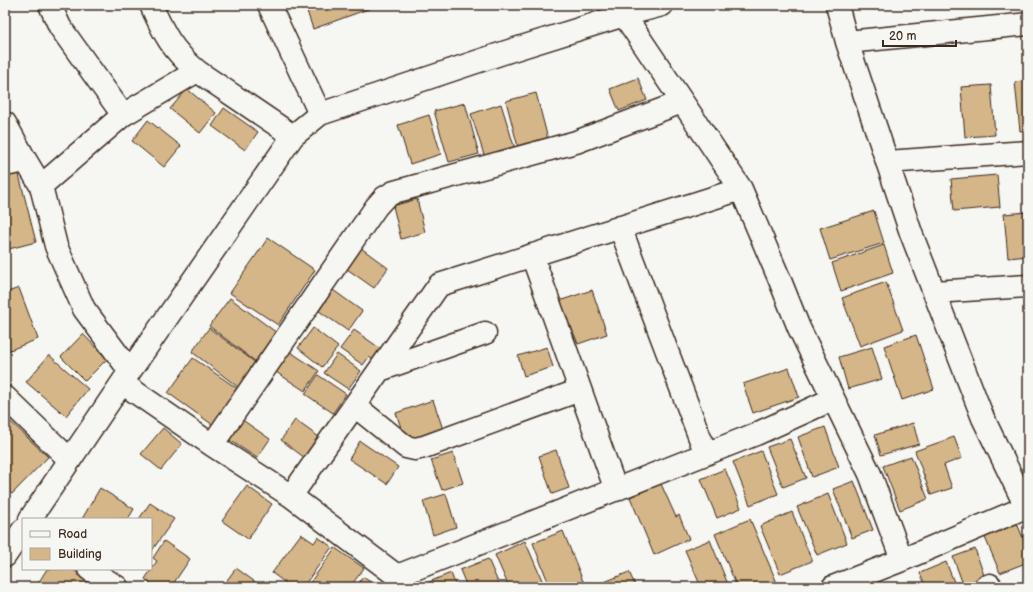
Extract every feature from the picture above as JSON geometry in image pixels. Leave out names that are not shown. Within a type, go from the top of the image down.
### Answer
[{"type":"street","points":[[50,5],[60,27],[123,115]]},
{"type":"street","points":[[151,5],[174,50],[197,71],[293,136]]},
{"type":"street","points":[[268,5],[320,114]]},
{"type":"street","points":[[31,518],[126,377],[293,136],[320,114],[509,51],[624,15],[662,5]]},
{"type":"street","points":[[833,587],[863,582],[902,560],[1027,509],[1020,476],[983,418],[911,233],[847,42],[837,5]]},
{"type":"street","points":[[624,15],[741,189],[799,328],[870,474],[902,560]]},
{"type":"street","points":[[847,42],[1028,24]]},
{"type":"street","points":[[40,186],[123,115],[197,71]]},
{"type":"street","points":[[212,444],[372,213],[384,198],[394,192],[576,142],[682,102]]},
{"type":"street","points":[[5,124],[40,186],[56,246],[84,309],[126,377],[212,444],[291,496],[397,576],[756,434],[834,399]]},
{"type":"street","points":[[887,162],[1028,152]]},
{"type":"street","points":[[5,165],[26,161]]},
{"type":"street","points":[[291,496],[439,286],[741,189]]},
{"type":"street","points":[[620,227],[706,454]]},
{"type":"street","points":[[532,255],[616,490]]},
{"type":"street","points":[[934,292],[1028,286]]},
{"type":"street","points":[[380,370],[485,333]]},
{"type":"street","points":[[355,406],[406,447],[415,448],[424,447],[580,390]]},
{"type":"street","points":[[5,397],[70,460]]},
{"type":"street","points":[[5,556],[22,531]]},
{"type":"street","points":[[91,570],[117,587]]},
{"type":"building","points":[[305,5],[379,5],[313,29]]},
{"type":"building","points":[[638,78],[647,100],[619,111],[610,89]]},
{"type":"building","points":[[1028,80],[1028,130],[1020,131],[1015,82]]},
{"type":"building","points":[[991,85],[995,135],[965,137],[961,87]]},
{"type":"building","points":[[187,89],[216,113],[200,133],[170,109]]},
{"type":"building","points":[[536,93],[548,139],[518,147],[506,101]]},
{"type":"building","points":[[465,103],[479,154],[449,162],[434,111]]},
{"type":"building","points":[[501,104],[515,149],[485,158],[471,114]]},
{"type":"building","points":[[224,108],[258,132],[245,150],[212,126]]},
{"type":"building","points":[[429,115],[441,154],[410,164],[398,125]]},
{"type":"building","points":[[148,120],[181,146],[164,167],[132,141]]},
{"type":"building","points":[[18,171],[36,242],[5,250],[5,174]]},
{"type":"building","points":[[997,175],[1000,207],[954,211],[951,179]]},
{"type":"building","points":[[417,199],[425,232],[401,239],[393,206]]},
{"type":"building","points":[[874,211],[884,243],[830,260],[820,228]]},
{"type":"building","points":[[1028,212],[1028,256],[1008,258],[1004,214]]},
{"type":"building","points":[[268,238],[315,270],[278,325],[230,293]]},
{"type":"building","points":[[884,245],[893,273],[841,291],[832,263]]},
{"type":"building","points":[[361,248],[388,268],[374,288],[347,269]]},
{"type":"building","points":[[886,282],[903,330],[860,346],[842,298]]},
{"type":"building","points":[[19,288],[38,339],[5,352],[5,293]]},
{"type":"building","points":[[333,290],[362,311],[348,331],[319,311]]},
{"type":"building","points":[[592,290],[607,334],[578,344],[571,326],[565,328],[556,302]]},
{"type":"building","points":[[230,298],[277,333],[256,362],[209,326]]},
{"type":"building","points":[[209,328],[256,363],[238,387],[192,352]]},
{"type":"building","points":[[313,328],[338,347],[322,367],[298,348]]},
{"type":"building","points":[[354,330],[381,349],[373,360],[369,357],[363,365],[340,349]]},
{"type":"building","points":[[83,334],[107,359],[85,381],[61,357]]},
{"type":"building","points":[[916,335],[934,389],[902,400],[884,346]]},
{"type":"building","points":[[547,347],[553,367],[524,376],[518,356]]},
{"type":"building","points":[[872,347],[882,379],[848,389],[839,357]]},
{"type":"building","points":[[289,351],[319,371],[305,391],[276,372]]},
{"type":"building","points":[[337,354],[361,371],[348,389],[324,373]]},
{"type":"building","points":[[49,355],[88,389],[66,416],[26,382]]},
{"type":"building","points":[[193,358],[238,389],[213,425],[168,393]]},
{"type":"building","points":[[789,368],[799,397],[753,413],[743,384]]},
{"type":"building","points":[[318,375],[346,394],[333,413],[305,394]]},
{"type":"building","points":[[433,400],[444,432],[407,445],[396,413]]},
{"type":"building","points":[[241,419],[270,439],[257,458],[228,439]]},
{"type":"building","points":[[295,420],[319,437],[305,458],[281,440]]},
{"type":"building","points":[[10,421],[48,457],[12,494],[5,488],[5,426]]},
{"type":"building","points":[[913,423],[919,444],[881,455],[875,435]]},
{"type":"building","points":[[825,427],[839,467],[812,477],[798,437]]},
{"type":"building","points":[[163,428],[182,444],[161,470],[141,454]]},
{"type":"building","points":[[954,437],[962,458],[944,465],[952,488],[931,495],[915,451]]},
{"type":"building","points":[[790,439],[806,478],[783,487],[767,447]]},
{"type":"building","points":[[360,441],[398,467],[387,484],[349,459]]},
{"type":"building","points":[[556,450],[569,488],[552,494],[539,456]]},
{"type":"building","points":[[761,451],[778,494],[750,505],[733,462]]},
{"type":"building","points":[[453,453],[463,483],[442,490],[431,460]]},
{"type":"building","points":[[911,456],[928,499],[900,510],[883,466]]},
{"type":"building","points":[[725,469],[741,508],[717,518],[701,479]]},
{"type":"building","points":[[854,481],[873,530],[852,538],[833,489]]},
{"type":"building","points":[[661,484],[676,517],[679,515],[689,539],[654,555],[630,497]]},
{"type":"building","points":[[247,486],[272,504],[248,539],[222,521]]},
{"type":"building","points":[[100,488],[134,509],[129,518],[83,518]]},
{"type":"building","points":[[446,494],[456,527],[433,535],[423,501]]},
{"type":"building","points":[[828,494],[847,543],[817,555],[797,507]]},
{"type":"building","points":[[150,503],[174,519],[152,551],[152,518],[140,518]]},
{"type":"building","points":[[792,512],[812,561],[780,574],[760,526]]},
{"type":"building","points":[[750,519],[777,583],[768,587],[737,587],[715,534]]},
{"type":"building","points":[[1016,521],[1028,550],[1028,562],[1000,573],[984,535]]},
{"type":"building","points":[[563,531],[585,586],[583,587],[565,587],[564,584],[556,587],[550,587],[533,543]]},
{"type":"building","points":[[301,534],[314,543],[318,537],[332,547],[303,587],[291,587],[272,573]]},
{"type":"building","points":[[710,540],[729,587],[701,587],[685,550]]},
{"type":"building","points":[[164,541],[190,559],[171,587],[156,587],[145,579],[157,561],[153,558]]},
{"type":"building","points":[[525,541],[545,587],[509,587],[495,555]]},
{"type":"building","points":[[335,548],[364,568],[350,587],[307,587]]},
{"type":"building","points":[[975,549],[987,584],[979,587],[964,587],[953,557]]},
{"type":"building","points":[[488,559],[500,587],[467,587],[460,570]]},
{"type":"building","points":[[946,562],[956,587],[926,587],[920,573]]},
{"type":"building","points":[[236,568],[262,587],[222,587]]},
{"type":"building","points":[[46,570],[73,570],[98,587],[40,587],[37,585]]},
{"type":"building","points":[[629,572],[636,587],[592,587]]},
{"type":"building","points":[[451,573],[456,587],[425,587],[424,584]]},
{"type":"building","points":[[363,577],[378,587],[356,587]]}]
